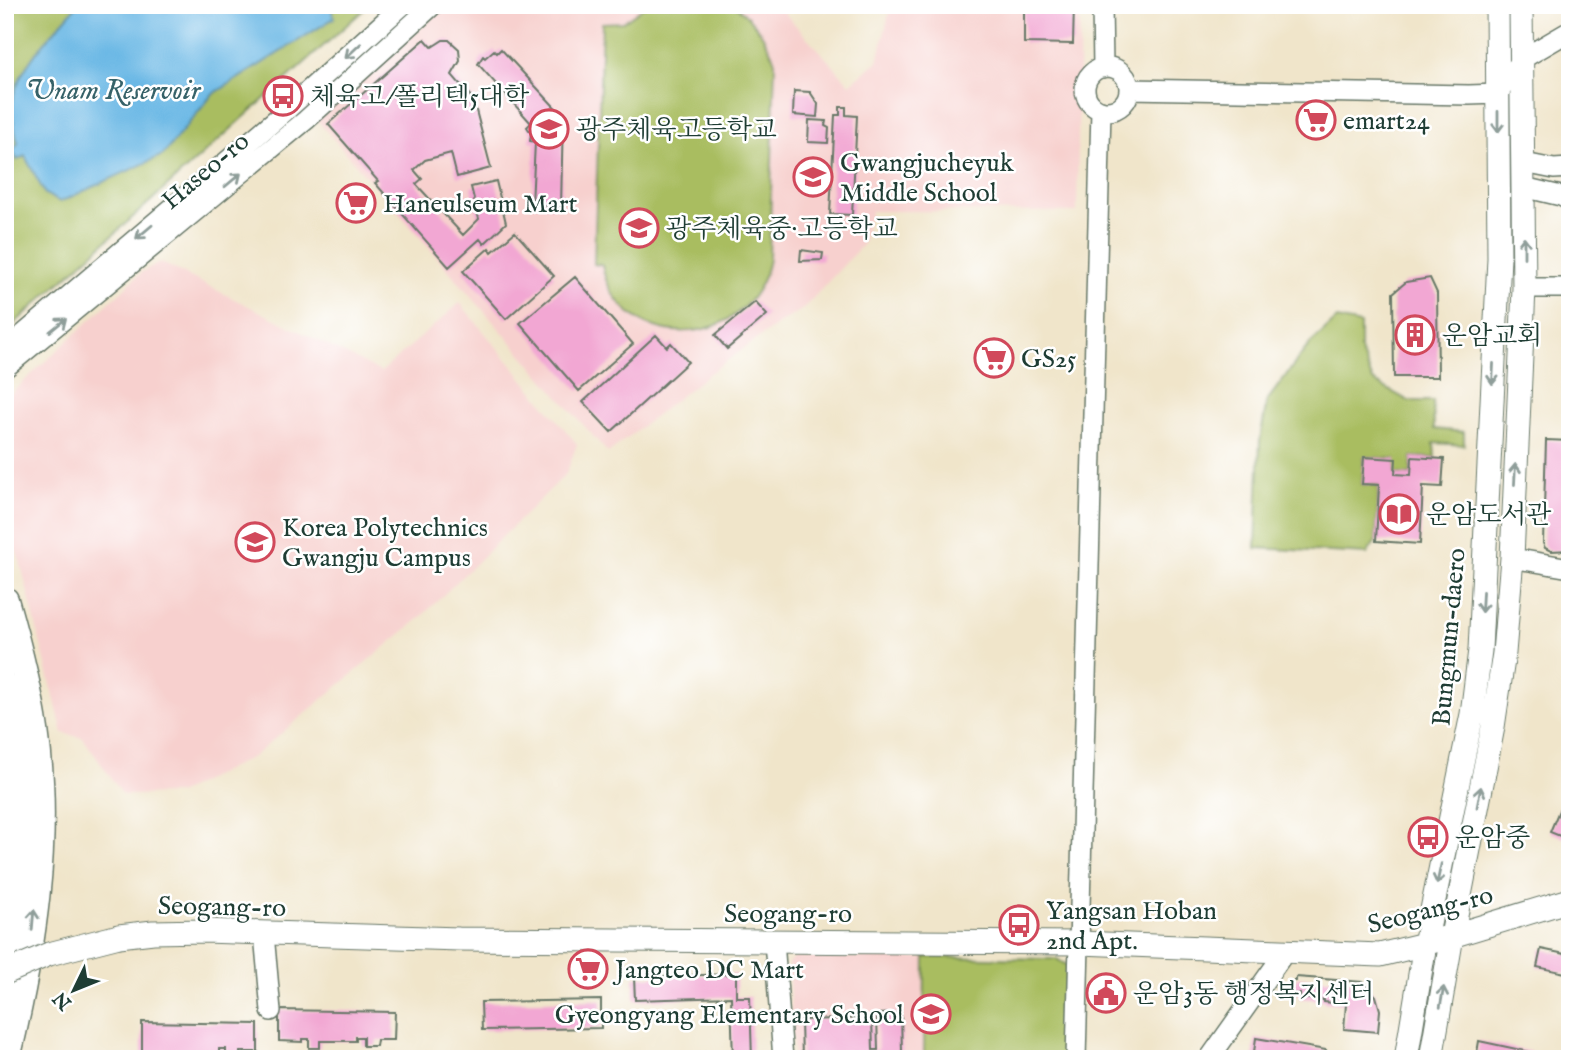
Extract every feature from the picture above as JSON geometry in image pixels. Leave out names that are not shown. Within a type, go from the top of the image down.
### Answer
[{"type":"highway","points":[[5,600],[20,653],[35,731],[40,841],[32,935],[7,1059]]},
{"type":"highway","points":[[5,687],[15,746],[18,800],[12,913],[5,950]]},
{"type":"highway","points":[[5,802],[15,850]]},
{"type":"main road","name":"Bungmun-daero","points":[[1406,1059],[1424,944],[1472,714],[1480,650],[1499,258],[1497,5]]},
{"type":"main road","name":"Bungmun-daero","points":[[1431,1059],[1493,727],[1504,653],[1512,558],[1524,288],[1521,5]]},
{"type":"main road","name":"Seogang-ro","points":[[5,973],[49,954],[119,936],[179,931],[472,939],[1080,943],[1380,955],[1570,900]]},
{"type":"street","name":"Haseo-ro","points":[[5,350],[280,117],[403,5]]},
{"type":"street","name":"Haseo-ro","points":[[5,368],[306,120],[433,5]]},
{"type":"street","points":[[1102,5],[1103,68]]},
{"type":"street","points":[[1129,89],[1347,94],[1498,93],[1522,59],[1570,31]]},
{"type":"street","points":[[1103,68],[1114,68],[1126,78],[1129,89],[1127,99],[1122,105],[1109,111],[1101,110],[1089,101],[1086,87],[1093,73],[1103,68]]},
{"type":"street","points":[[1076,1059],[1101,110]]},
{"type":"street","points":[[1524,163],[1554,169],[1570,168]]},
{"type":"street","points":[[1523,187],[1561,195],[1570,201]]},
{"type":"street","points":[[1524,288],[1570,288]]},
{"type":"street","points":[[1512,558],[1570,568]]},
{"type":"street","points":[[264,934],[271,1011]]},
{"type":"street","points":[[774,940],[783,1059]]},
{"type":"street","points":[[1209,1059],[1285,952]]},
{"type":"shaded area","name":"광주체육중·고등학교","points":[[448,5],[777,5],[850,84],[878,61],[891,5],[1080,5],[1077,212],[871,211],[863,244],[803,309],[707,375],[608,453],[317,120]]},
{"type":"shaded area","name":"Korea Polytechnics Gwangju Campus","points":[[160,262],[381,372],[460,303],[577,444],[566,474],[420,618],[254,756],[178,794],[123,795],[83,738],[63,733],[20,561],[5,523],[5,399],[142,272]]},
{"type":"shaded area","name":"Gyeongyang Elementary School","points":[[796,957],[1056,959],[1070,1059],[794,1059],[788,963]]},
{"type":"green space","points":[[5,5],[369,5],[5,332]]},
{"type":"green space","points":[[646,5],[734,5],[759,30],[775,62],[769,259],[757,290],[738,312],[713,326],[686,331],[658,328],[633,316],[614,295],[602,265],[594,264],[602,23],[623,22]]},
{"type":"green space","points":[[1337,319],[1360,324],[1360,350],[1373,381],[1409,401],[1433,401],[1434,429],[1464,432],[1464,445],[1434,443],[1435,458],[1412,457],[1411,475],[1395,474],[1395,459],[1364,457],[1362,484],[1379,485],[1376,541],[1367,554],[1256,548],[1260,440],[1267,401],[1308,346]]},
{"type":"green space","points":[[925,957],[1056,959],[1073,968],[1070,1059],[931,1059],[924,1052]]},
{"type":"water","name":"Unam Reservoir","points":[[77,5],[330,5],[334,18],[212,95],[163,155],[60,202],[45,194],[25,156],[17,160],[13,150],[18,143],[12,106],[18,82],[32,58]]},
{"type":"building","points":[[1024,5],[1074,5],[1073,44],[1024,43]]},
{"type":"building","points":[[425,39],[432,47],[443,40],[449,40],[459,49],[460,61],[452,75],[473,99],[491,168],[457,177],[451,153],[425,160],[414,170],[422,179],[416,184],[463,235],[479,219],[471,187],[496,181],[506,223],[484,244],[480,239],[449,267],[375,183],[378,181],[328,124]]},
{"type":"building","points":[[501,49],[563,116],[561,207],[532,205],[535,142],[530,141],[531,133],[527,127],[531,123],[478,64],[483,56],[485,58],[494,50],[497,53]]},
{"type":"building","points":[[794,91],[810,92],[818,104],[817,117],[793,115]]},
{"type":"building","points":[[840,107],[846,107],[846,115],[857,116],[852,215],[830,214],[835,115],[840,115]]},
{"type":"building","points":[[809,120],[826,121],[825,126],[829,128],[828,143],[808,142]]},
{"type":"building","points":[[515,232],[554,276],[506,319],[463,271],[489,248],[492,252]]},
{"type":"building","points":[[801,250],[823,253],[822,260],[800,261]]},
{"type":"building","points":[[575,277],[633,344],[579,391],[520,323]]},
{"type":"building","name":"운암교회","points":[[1430,278],[1437,293],[1438,377],[1394,377],[1393,293],[1406,282]]},
{"type":"building","points":[[755,302],[767,315],[727,349],[715,335]]},
{"type":"building","points":[[656,335],[667,347],[671,343],[688,362],[611,432],[583,402]]},
{"type":"building","points":[[1546,440],[1570,441],[1570,550],[1551,551],[1545,548],[1543,543]]},
{"type":"building","name":"운암도서관","points":[[1364,457],[1396,459],[1395,474],[1411,475],[1412,457],[1444,459],[1442,487],[1423,486],[1420,544],[1376,541],[1379,485],[1362,484]]},
{"type":"building","points":[[1570,784],[1570,840],[1550,832]]},
{"type":"building","points":[[1541,949],[1570,955],[1570,974],[1537,967]]},
{"type":"building","points":[[736,974],[736,997],[750,997],[752,1059],[733,1059],[731,997],[635,1000],[634,977]]},
{"type":"building","points":[[1296,977],[1363,982],[1376,996],[1380,1010],[1378,1032],[1344,1029],[1346,1004],[1300,998],[1300,994],[1279,993],[1279,986],[1288,986],[1288,981],[1296,981]]},
{"type":"building","points":[[601,1000],[601,1028],[482,1030],[481,1002]]},
{"type":"building","points":[[279,1010],[395,1012],[394,1040],[377,1040],[376,1046],[363,1046],[363,1037],[356,1037],[356,1041],[320,1041],[320,1048],[309,1048],[309,1039],[302,1039],[302,1042],[279,1041]]},
{"type":"building","points":[[901,1013],[902,1053],[907,1059],[802,1059],[801,1020],[872,1018],[873,1050],[878,1050],[877,1014]]},
{"type":"building","points":[[142,1022],[258,1024],[258,1052],[240,1052],[240,1058],[226,1058],[226,1049],[219,1049],[219,1053],[183,1052],[183,1059],[173,1059],[173,1050],[165,1050],[165,1053],[142,1053]]},
{"type":"building","points":[[1256,1038],[1326,1050],[1324,1059],[1253,1059]]},
{"type":"building","points":[[1479,1041],[1558,1058],[1558,1059],[1476,1059]]},
{"type":"place","name":"체육고/폴리텍5대학","points":[[283,96]]},
{"type":"place","name":"emart24","points":[[1316,120]]},
{"type":"place","name":"광주체육고등학교","points":[[549,129]]},
{"type":"place","name":"Gwangjucheyuk Middle School","points":[[813,177]]},
{"type":"place","name":"Haneulseum Mart","points":[[356,203]]},
{"type":"place","name":"광주체육중·고등학교","points":[[639,228]]},
{"type":"place","name":"운암교회","points":[[1415,335]]},
{"type":"place","name":"GS25","points":[[994,358]]},
{"type":"place","name":"운암도서관","points":[[1399,514]]},
{"type":"place","name":"Korea Polytechnics Gwangju Campus","points":[[255,542]]},
{"type":"place","name":"운암중","points":[[1428,837]]},
{"type":"place","name":"Yangsan Hoban 2nd Apt.","points":[[1019,925]]},
{"type":"place","name":"Jangteo DC Mart","points":[[588,969]]},
{"type":"place","name":"운암3동 행정복지센터","points":[[1106,993]]},
{"type":"place","name":"Gyeongyang Elementary School","points":[[931,1014]]}]
